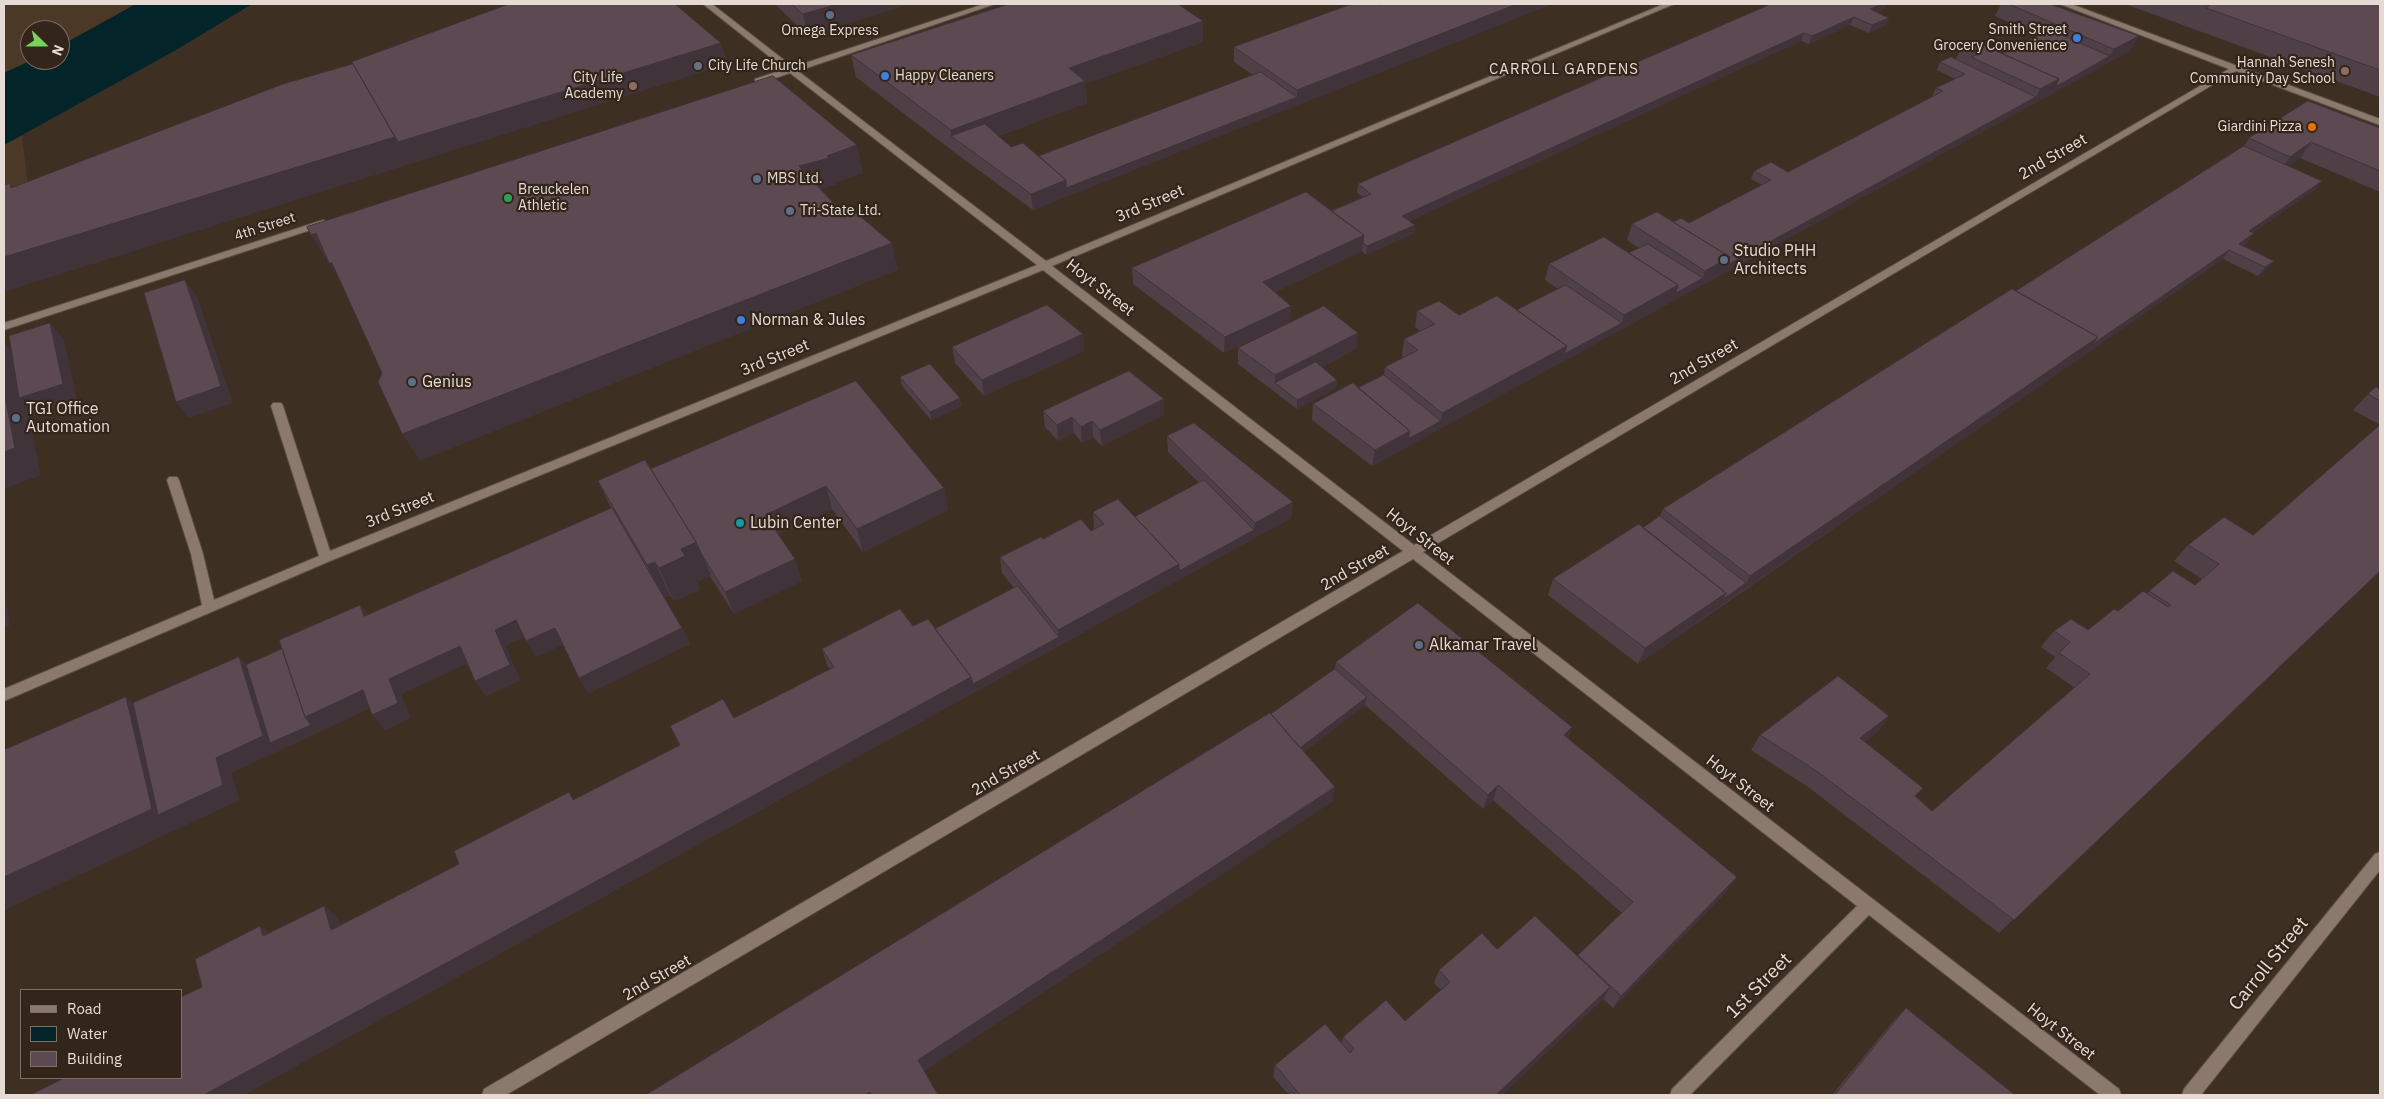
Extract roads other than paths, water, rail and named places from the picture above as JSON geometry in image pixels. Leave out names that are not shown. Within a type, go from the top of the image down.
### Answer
[{"type":"street","name":"Hoyt Street","points":[[707,4],[1412,553],[2113,1095]]},
{"type":"street","points":[[745,86],[991,4]]},
{"type":"street","name":"3rd Street","points":[[4,695],[326,558],[1044,266],[1670,4]]},
{"type":"street","points":[[2064,4],[2380,122]]},
{"type":"street","name":"2nd Street","points":[[490,1095],[2236,68]]},
{"type":"street","name":"4th Street","points":[[4,327],[336,218]]},
{"type":"street","points":[[277,406],[326,558]]},
{"type":"street","points":[[173,480],[197,554],[209,608]]},
{"type":"street","name":"Carroll Street","points":[[2190,1095],[2380,859]]},
{"type":"street","name":"1st Street","points":[[1678,1095],[1869,905]]},
{"type":"water","points":[[136,4],[252,4],[176,50],[4,145],[4,73],[20,66],[20,70],[70,70],[70,40]]},
{"type":"place","name":"Omega Express","points":[[830,15]]},
{"type":"place","name":"Smith Street Grocery Convenience","points":[[2077,38]]},
{"type":"place","name":"City Life Church","points":[[698,66]]},
{"type":"place","name":"Hannah Senesh Community Day School","points":[[2345,71]]},
{"type":"place","name":"Happy Cleaners","points":[[885,76]]},
{"type":"place","name":"City Life Academy","points":[[633,86]]},
{"type":"place","name":"Giardini Pizza","points":[[2312,127]]},
{"type":"place","name":"MBS Ltd.","points":[[757,179]]},
{"type":"place","name":"Breuckelen Athletic","points":[[508,198]]},
{"type":"place","name":"Tri-State Ltd.","points":[[790,211]]},
{"type":"place","name":"Studio PHH Architects","points":[[1724,260]]},
{"type":"place","name":"Norman & Jules","points":[[741,320]]},
{"type":"place","name":"Genius","points":[[412,382]]},
{"type":"place","name":"TGI Office Automation","points":[[16,418]]},
{"type":"place","name":"Lubin Center","points":[[740,523]]},
{"type":"place","name":"Alkamar Travel","points":[[1419,645]]},
{"type":"district","name":"CARROLL GARDENS","points":[[1564,70]]}]
